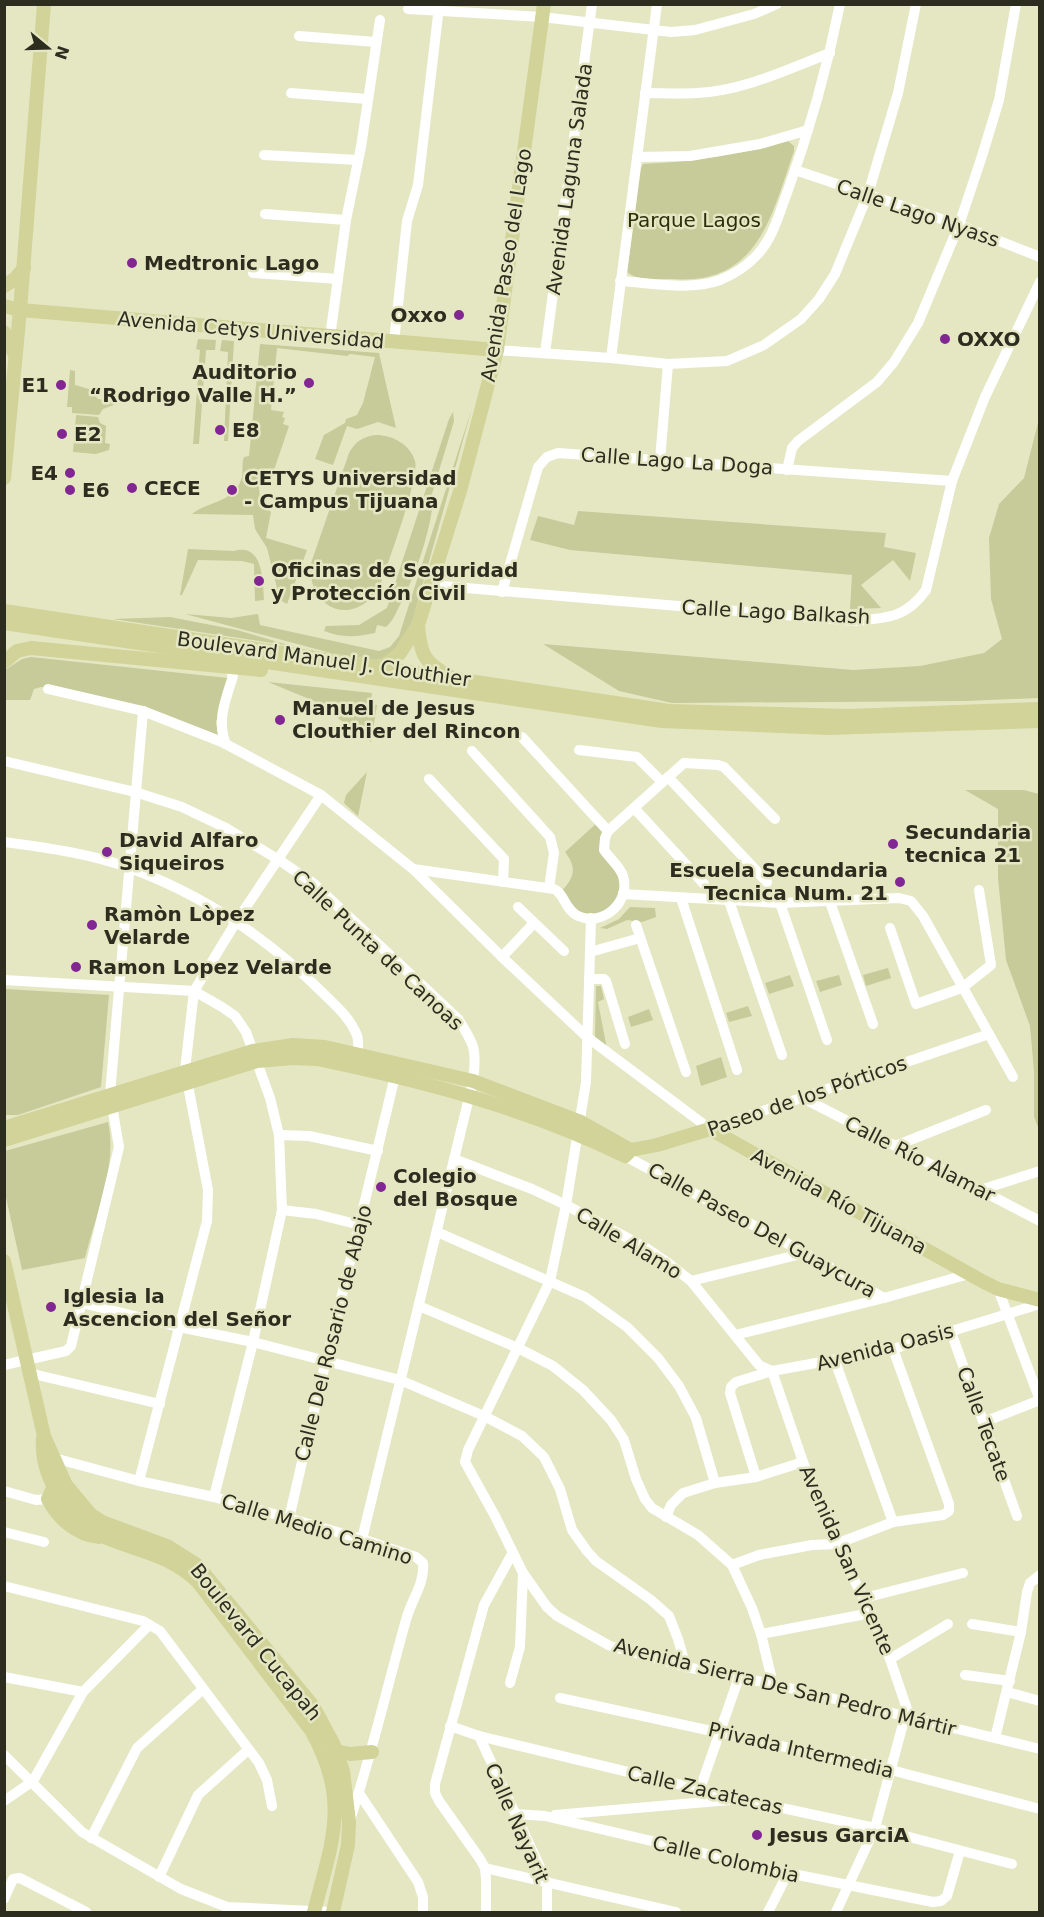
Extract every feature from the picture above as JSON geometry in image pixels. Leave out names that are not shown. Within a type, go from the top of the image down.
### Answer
[{"type":"main road","points":[[4,478],[24,268],[44,4]]},
{"type":"main road","name":"Avenida Paseo del Lago","points":[[418,625],[460,491],[497,350],[543,11]]},
{"type":"main road","points":[[4,286],[15,279],[24,268]]},
{"type":"main road","name":"Avenida Cetys Universidad","points":[[4,306],[20,310],[497,350]]},
{"type":"main road","points":[[4,332],[15,356]]},
{"type":"main road","name":"Boulevard Manuel J. Clouthier","points":[[4,611],[669,711],[848,716],[1040,709]]},
{"type":"main road","name":"Boulevard Manuel J. Clouthier","points":[[4,623],[351,676],[682,723],[829,728],[1040,722]]},
{"type":"main road","points":[[378,668],[400,653],[418,625]]},
{"type":"main road","points":[[418,625],[423,656],[437,669],[455,678]]},
{"type":"main road","points":[[4,662],[17,651],[31,648],[230,668],[351,676]]},
{"type":"main road","points":[[4,1128],[111,1100],[293,1045],[324,1047],[396,1076],[470,1095],[580,1128]]},
{"type":"main road","points":[[356,1060],[473,1081],[580,1128],[628,1153]]},
{"type":"main road","points":[[4,1140],[111,1100]]},
{"type":"main road","points":[[4,1119],[26,1121]]},
{"type":"main road","name":"Paseo de los Pórticos","points":[[628,1153],[711,1129]]},
{"type":"main road","name":"Avenida Río Tijuana","points":[[711,1129],[998,1289]]},
{"type":"main road","points":[[4,1261],[44,1436]]},
{"type":"main road","points":[[998,1289],[1040,1300]]},
{"type":"main road","name":"Boulevard Cucapah","points":[[44,1436],[66,1485],[91,1515],[102,1522],[167,1546],[197,1564],[313,1706],[336,1751],[345,1784],[350,1822],[348,1845],[333,1912]]},
{"type":"main road","name":"Boulevard Cucapah","points":[[44,1436],[46,1495],[94,1531],[107,1538],[161,1556],[189,1573],[288,1700],[325,1757],[332,1783],[335,1813],[331,1852],[314,1912]]},
{"type":"main road","points":[[288,1700],[313,1706],[305,1723]]},
{"type":"main road","points":[[336,1751],[350,1754],[372,1752]]},
{"type":"street","name":"Avenida Laguna Salada","points":[[545,353],[592,4]]},
{"type":"street","points":[[611,358],[657,4]]},
{"type":"street","points":[[408,9],[426,7],[543,11],[590,23],[670,32],[695,30],[754,14],[777,4]]},
{"type":"street","points":[[620,281],[688,286],[718,281],[739,271],[758,254],[772,232],[795,170],[830,53],[840,4]]},
{"type":"street","points":[[497,350],[668,364],[727,361],[764,345],[801,319],[819,299],[835,274],[868,194],[898,93],[916,4]]},
{"type":"street","points":[[787,470],[792,448],[798,441],[877,382],[894,362],[918,323],[959,225],[999,100],[1016,4]]},
{"type":"street","points":[[394,342],[407,221],[418,185],[439,8]]},
{"type":"street","points":[[330,337],[346,220],[380,20]]},
{"type":"street","points":[[299,36],[376,42]]},
{"type":"street","points":[[645,93],[698,93],[721,89],[771,76],[830,53]]},
{"type":"street","points":[[291,93],[368,99]]},
{"type":"street","points":[[637,156],[690,156],[760,144],[808,130]]},
{"type":"street","points":[[264,155],[358,160]]},
{"type":"street","name":"Calle Lago Nyass","points":[[795,170],[959,225],[1040,257]]},
{"type":"street","points":[[265,214],[346,220]]},
{"type":"street","points":[[253,273],[338,279]]},
{"type":"street","name":"Calle Lago Balkash","points":[[431,585],[855,621],[891,617],[904,612],[916,604],[926,590],[952,481],[985,397],[1040,282]]},
{"type":"street","points":[[660,460],[668,364]]},
{"type":"street","name":"Calle Lago La Doga","points":[[502,592],[538,466],[547,457],[558,453],[952,481]]},
{"type":"street","points":[[226,744],[221,732],[225,700],[233,676],[230,668]]},
{"type":"street","points":[[48,688],[143,711],[226,744],[321,795],[412,869],[587,1037]]},
{"type":"street","points":[[27,1367],[69,1350],[119,1148],[111,1100],[143,711]]},
{"type":"street","points":[[522,737],[608,831]]},
{"type":"street","points":[[579,750],[637,757],[665,780],[767,882]]},
{"type":"street","points":[[472,751],[550,837],[554,847],[549,888]]},
{"type":"street","name":"Calle Punta de Canoas","points":[[4,761],[135,792],[182,807],[226,828],[312,883],[458,1019],[474,1042],[476,1060],[470,1095],[362,1539]]},
{"type":"street","points":[[412,869],[557,890],[569,910],[579,916],[600,917],[610,913],[618,905],[625,885],[623,874],[604,850],[608,831],[684,763],[724,767],[775,819]]},
{"type":"street","points":[[429,778],[504,858],[503,882]]},
{"type":"street","points":[[140,1481],[207,1221],[208,1190],[186,1077],[194,991],[236,922],[321,795]]},
{"type":"street","points":[[634,808],[705,884]]},
{"type":"street","points":[[4,842],[85,853],[130,868],[188,893],[236,922],[303,973],[348,1018],[358,1036],[356,1060]]},
{"type":"street","points":[[890,927],[916,1005],[962,988],[991,965],[979,890]]},
{"type":"street","points":[[623,894],[780,903],[899,898],[910,901],[923,916],[1013,1077]]},
{"type":"street","points":[[681,898],[737,1070]]},
{"type":"street","points":[[729,901],[782,1055]]},
{"type":"street","points":[[830,902],[873,1024]]},
{"type":"street","points":[[780,903],[827,1040]]},
{"type":"street","points":[[518,907],[564,951]]},
{"type":"street","name":"Avenida Sierra De San Pedro Mártir","points":[[591,918],[586,1082],[566,1206],[550,1281],[468,1450],[465,1462],[495,1516],[512,1554],[547,1607],[557,1616],[610,1646],[686,1667],[772,1684],[1040,1749]]},
{"type":"street","points":[[502,957],[534,923]]},
{"type":"street","points":[[636,925],[686,1072]]},
{"type":"street","points":[[590,952],[639,938]]},
{"type":"street","points":[[589,979],[606,981],[625,1044]]},
{"type":"street","points":[[4,980],[194,991],[235,1016],[246,1032],[279,1135],[282,1210],[254,1342],[214,1497]]},
{"type":"street","name":"Paseo de los Pórticos","points":[[711,1129],[989,1034]]},
{"type":"street","name":"Avenida Río Tijuana","points":[[587,1037],[711,1129]]},
{"type":"street","name":"Calle Del Rosario de Abajo","points":[[289,1519],[324,1360],[396,1076]]},
{"type":"street","name":"Calle Río Alamar","points":[[801,1097],[1040,1221]]},
{"type":"street","points":[[895,1146],[986,1110]]},
{"type":"street","points":[[279,1135],[309,1136],[378,1150]]},
{"type":"street","name":"Calle Paseo Del Guaycura","points":[[628,1153],[640,1163],[884,1298]]},
{"type":"street","name":"Calle Alamo","points":[[454,1159],[532,1189],[646,1248],[691,1281],[759,1365],[772,1371]]},
{"type":"street","points":[[980,1190],[1040,1171]]},
{"type":"street","points":[[282,1210],[316,1214],[360,1225]]},
{"type":"street","points":[[437,1232],[550,1281],[594,1303],[627,1327],[658,1358],[679,1386],[696,1418],[715,1483]]},
{"type":"street","points":[[691,1281],[805,1253]]},
{"type":"street","points":[[735,1335],[969,1274]]},
{"type":"street","points":[[984,1422],[1040,1400],[998,1289]]},
{"type":"street","points":[[82,1303],[179,1327],[254,1342],[400,1380],[484,1416],[522,1436],[544,1457],[560,1489],[572,1530],[596,1561],[651,1600],[669,1616],[686,1667]]},
{"type":"street","name":"Avenida Oasis","points":[[756,1477],[730,1393],[731,1387],[736,1382],[772,1371],[893,1349],[1040,1304]]},
{"type":"street","points":[[418,1306],[518,1348],[553,1366],[583,1390],[610,1420],[624,1440],[645,1499],[652,1508],[698,1535],[732,1564],[761,1634],[772,1684]]},
{"type":"street","name":"Calle Tecate","points":[[951,1332],[1017,1516]]},
{"type":"street","points":[[732,1564],[780,1551],[812,1545],[836,1544],[893,1522],[943,1515],[949,1511],[949,1504],[893,1349]]},
{"type":"street","points":[[835,1361],[893,1522]]},
{"type":"street","points":[[4,1365],[27,1367],[160,1404]]},
{"type":"street","name":"Avenida San Vicente","points":[[772,1371],[803,1462],[836,1544],[864,1598],[890,1659],[907,1709],[906,1716]]},
{"type":"street","name":"Calle Medio Camino","points":[[54,1458],[140,1481],[214,1497],[362,1539],[416,1557],[423,1563],[422,1581],[406,1616],[372,1752],[350,1822]]},
{"type":"street","points":[[666,1517],[671,1505],[682,1493],[715,1483],[756,1477],[803,1462]]},
{"type":"street","points":[[4,1491],[46,1495]]},
{"type":"street","points":[[4,1532],[44,1542]]},
{"type":"street","points":[[486,1912],[485,1868],[439,1801],[435,1793],[435,1784],[484,1605],[512,1554]]},
{"type":"street","points":[[510,1683],[520,1647],[523,1573]]},
{"type":"street","points":[[864,1598],[963,1573]]},
{"type":"street","points":[[995,1738],[1021,1632],[1027,1592],[1030,1583],[1040,1575]]},
{"type":"street","points":[[4,1586],[132,1618],[160,1631],[259,1763],[267,1780],[272,1806]]},
{"type":"street","points":[[761,1634],[871,1613]]},
{"type":"street","points":[[890,1659],[948,1624]]},
{"type":"street","points":[[972,1624],[1021,1632]]},
{"type":"street","points":[[4,1802],[33,1781],[83,1692],[149,1625]]},
{"type":"street","points":[[965,1675],[1010,1681]]},
{"type":"street","points":[[4,1677],[83,1692]]},
{"type":"street","points":[[700,1789],[739,1677]]},
{"type":"street","points":[[91,1838],[137,1748],[203,1689]]},
{"type":"street","points":[[1007,1692],[1040,1701]]},
{"type":"street","name":"Privada Intermedia","points":[[560,1698],[891,1770],[1040,1809]]},
{"type":"street","points":[[836,1912],[875,1828],[906,1716]]},
{"type":"street","name":"Calle Zacatecas","points":[[450,1726],[479,1736],[740,1799],[875,1828],[1012,1864]]},
{"type":"street","name":"Calle Nayarit","points":[[479,1736],[547,1882],[547,1912]]},
{"type":"street","points":[[159,1877],[198,1795],[248,1750]]},
{"type":"street","points":[[4,1755],[91,1838],[191,1893],[227,1907],[333,1912]]},
{"type":"street","points":[[359,1793],[418,1882],[423,1897],[423,1912]]},
{"type":"street","points":[[544,1816],[740,1799]]},
{"type":"street","name":"Calle Colombia","points":[[515,1814],[544,1816],[788,1873],[939,1902],[947,1896],[960,1851]]},
{"type":"street","points":[[485,1868],[676,1912]]},
{"type":"street","points":[[768,1912],[788,1873]]},
{"type":"street","points":[[4,1899],[10,1883],[16,1878],[86,1912]]},
{"type":"green space","name":"Parque Lagos","points":[[788,141],[794,146],[794,151],[777,200],[768,222],[742,259],[724,271],[700,278],[648,279],[636,277],[627,272],[643,164],[716,157]]},
{"type":"green space","points":[[198,339],[216,340],[215,350],[206,350],[199,444],[193,444],[200,350],[196,349]]},
{"type":"green space","points":[[222,340],[234,341],[228,441],[224,441],[228,352],[220,351]]},
{"type":"green space","points":[[260,344],[379,353],[396,428],[378,422],[357,429],[347,426],[333,465],[315,459],[324,435],[345,423],[346,419],[357,415],[363,403],[375,357],[277,348],[271,410],[284,412],[283,424],[289,426],[273,473],[259,486],[260,503],[271,512],[266,538],[307,550],[287,604],[280,600],[267,548],[255,529],[253,515],[192,514],[232,493],[241,480],[244,457],[249,456]]},
{"type":"green space","points":[[70,370],[75,371],[75,385],[89,389],[98,399],[114,401],[114,405],[103,409],[99,415],[72,413],[72,407],[67,407]]},
{"type":"green space","points":[[472,408],[409,633],[404,643],[392,654],[376,660],[331,653],[185,614],[231,618],[258,614],[260,625],[379,651],[390,647],[399,636]]},
{"type":"green space","points":[[453,412],[454,421],[432,494],[434,497],[432,511],[422,552],[393,619],[386,627],[377,625],[375,633],[343,636],[324,631],[326,626],[359,625],[387,608]]},
{"type":"green space","points":[[76,415],[98,417],[100,423],[106,426],[105,443],[110,444],[109,450],[96,454],[73,452]]},
{"type":"green space","points":[[1039,419],[1039,698],[965,701],[672,703],[619,691],[543,644],[853,670],[920,666],[984,653],[1002,639],[991,599],[989,538],[999,504],[1024,478]]},
{"type":"green space","points":[[376,435],[400,442],[413,455],[415,470],[412,485],[402,523],[379,589],[368,601],[357,608],[345,610],[334,608],[325,603],[317,594],[310,566],[349,453],[360,440]]},
{"type":"green space","points":[[578,511],[886,533],[884,547],[916,553],[910,581],[893,560],[861,585],[881,608],[850,609],[852,575],[570,550],[530,540],[538,516],[574,525]]},
{"type":"green space","points":[[188,549],[251,552],[260,565],[264,600],[255,601],[254,564],[242,561],[198,560],[180,595]]},
{"type":"green space","points":[[170,617],[237,630],[292,646],[113,619]]},
{"type":"green space","points":[[31,657],[228,678],[216,722],[218,735],[143,708],[41,687],[34,689],[30,700],[5,700],[5,670],[22,659]]},
{"type":"green space","points":[[268,682],[372,693],[370,704],[377,705],[371,742],[314,701]]},
{"type":"green space","points":[[367,772],[358,816],[344,803],[346,795]]},
{"type":"green space","points":[[965,790],[1024,790],[1039,794],[1039,1130],[1034,1117],[1034,1071],[1030,1026],[1006,960],[998,878],[998,809]]},
{"type":"green space","points":[[599,821],[608,831],[604,844],[625,885],[612,911],[579,916],[560,893],[569,883],[573,873],[572,863],[565,852]]},
{"type":"green space","points":[[630,907],[655,908],[656,917],[642,922],[627,920],[607,929],[600,928],[619,919]]},
{"type":"green space","points":[[888,968],[891,978],[866,986],[863,975]]},
{"type":"green space","points":[[790,975],[794,986],[769,994],[765,983]]},
{"type":"green space","points":[[839,975],[842,985],[820,992],[816,981]]},
{"type":"green space","points":[[596,986],[601,986],[604,999],[598,1002],[607,1049],[595,1037]]},
{"type":"green space","points":[[5,989],[109,995],[101,1087],[18,1115],[5,1115]]},
{"type":"green space","points":[[748,1006],[752,1016],[729,1022],[726,1013]]},
{"type":"green space","points":[[649,1009],[653,1020],[631,1027],[628,1017]]},
{"type":"green space","points":[[721,1057],[727,1077],[701,1086],[696,1066]]},
{"type":"green space","points":[[108,1122],[110,1155],[108,1173],[85,1258],[22,1270],[5,1193],[5,1151]]},
{"type":"place","name":"Medtronic Lago","points":[[132,263]]},
{"type":"place","name":"Oxxo","points":[[459,315]]},
{"type":"place","name":"OXXO","points":[[945,339]]},
{"type":"place","name":"Auditorio “Rodrigo Valle H.”","points":[[309,383]]},
{"type":"place","name":"E1","points":[[61,385]]},
{"type":"place","name":"E8","points":[[220,430]]},
{"type":"place","name":"E2","points":[[62,434]]},
{"type":"place","name":"E4","points":[[70,473]]},
{"type":"place","name":"CECE","points":[[132,488]]},
{"type":"place","name":"E6","points":[[70,490]]},
{"type":"place","name":"CETYS Universidad - Campus Tijuana","points":[[232,490]]},
{"type":"place","name":"Oficinas de Seguridad y Protección Civil","points":[[259,581]]},
{"type":"place","name":"Manuel de Jesus Clouthier del Rincon","points":[[280,720]]},
{"type":"place","name":"Secundaria tecnica 21","points":[[893,844]]},
{"type":"place","name":"David Alfaro Siqueiros","points":[[107,852]]},
{"type":"place","name":"Escuela Secundaria Tecnica Num. 21","points":[[900,882]]},
{"type":"place","name":"Ramòn Lòpez Velarde","points":[[92,925]]},
{"type":"place","name":"Ramon Lopez Velarde","points":[[76,967]]},
{"type":"place","name":"Colegio del Bosque","points":[[381,1187]]},
{"type":"place","name":"Iglesia la Ascencion del Señor","points":[[51,1307]]},
{"type":"place","name":"Jesus GarciA","points":[[757,1835]]}]
